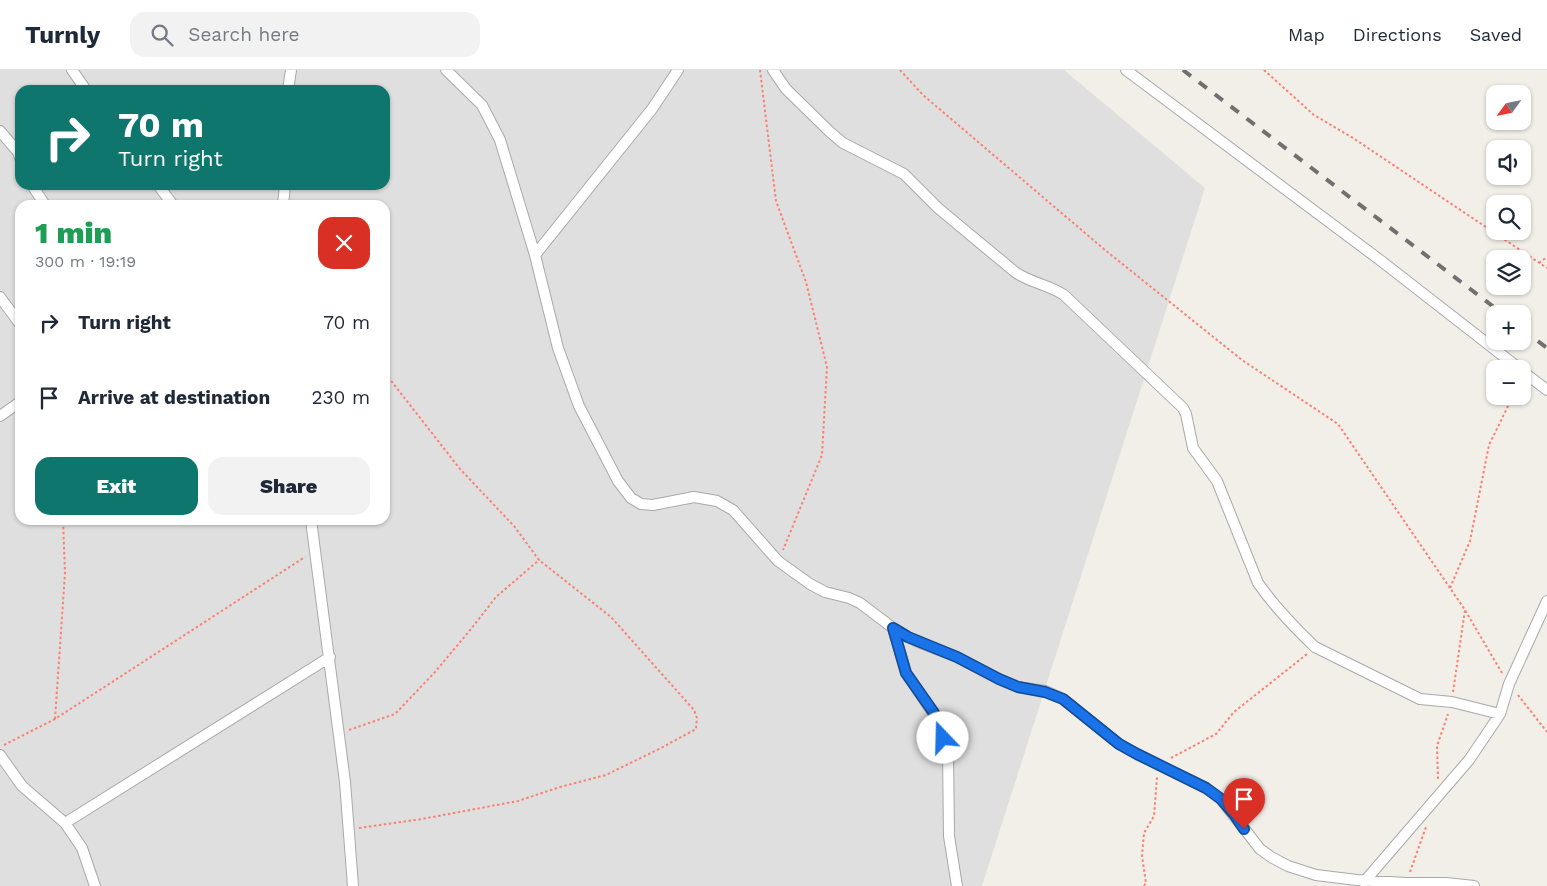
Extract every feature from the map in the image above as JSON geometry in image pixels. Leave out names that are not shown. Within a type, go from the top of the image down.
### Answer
[{"type":"street","points":[[289,85],[291,70]]},
{"type":"street","points":[[446,70],[482,105],[500,140],[535,255],[558,348],[579,406],[618,481],[631,498],[641,504],[694,498],[717,501],[733,510],[778,561],[794,574],[825,592],[860,603],[908,637],[957,657],[1018,687],[1045,692],[1063,699],[1119,744],[1206,788],[1221,799],[1255,842],[1271,857],[1288,866],[1316,875],[1363,883],[1406,885],[1446,883],[1474,886]]},
{"type":"street","points":[[535,255],[630,137],[678,70]]},
{"type":"street","points":[[773,70],[786,89],[836,138],[904,174],[938,208],[1024,278],[1055,289],[1064,295],[1183,408],[1193,448],[1217,481],[1258,583],[1265,594],[1315,647],[1420,699],[1452,702],[1500,714]]},
{"type":"street","points":[[1126,70],[1372,254],[1508,360]]},
{"type":"street","points":[[76,72],[83,85]]},
{"type":"street","points":[[0,131],[15,148]]},
{"type":"street","points":[[1,299],[15,317]]},
{"type":"street","points":[[1531,378],[1547,390]]},
{"type":"street","points":[[0,416],[15,406]]},
{"type":"street","points":[[312,525],[345,782],[353,886]]},
{"type":"street","points":[[1363,883],[1469,760],[1500,714],[1509,684],[1547,601]]},
{"type":"street","points":[[893,628],[906,673],[934,713],[948,753],[949,836],[957,886]]},
{"type":"street","points":[[65,823],[330,657]]},
{"type":"street","points":[[0,755],[22,786],[65,823],[82,848],[94,878],[95,886]]},
{"type":"path","points":[[760,70],[776,201],[806,282],[826,367],[822,456],[778,561]]},
{"type":"path","points":[[900,70],[922,95],[1105,250],[1242,360],[1338,424],[1465,610],[1509,684],[1547,732]]},
{"type":"path","points":[[1264,70],[1314,115],[1353,138],[1547,268]]},
{"type":"path","points":[[1539,263],[1547,258]]},
{"type":"path","points":[[349,830],[422,819],[518,801],[560,787],[606,775],[661,748],[696,728],[697,718],[694,710],[611,617],[539,560],[510,521],[460,469],[390,379]]},
{"type":"path","points":[[1450,588],[1470,541],[1489,446],[1509,405]]},
{"type":"path","points":[[55,719],[66,573],[63,525]]},
{"type":"path","points":[[0,748],[55,719],[315,551]]},
{"type":"path","points":[[347,731],[395,714],[453,650],[496,597],[539,560]]},
{"type":"path","points":[[1438,796],[1437,746],[1452,702],[1465,610]]},
{"type":"path","points":[[1144,886],[1146,883],[1142,856],[1144,834],[1154,816],[1158,764],[1216,734],[1234,712],[1315,647]]},
{"type":"path","points":[[1406,885],[1428,824]]},
{"type":"shaded area","points":[[0,70],[1064,70],[1205,188],[982,886],[0,886]]},
{"type":"railway","points":[[1183,70],[1491,305]]},
{"type":"railway","points":[[1531,336],[1547,348]]},
{"type":"route","points":[[943,738],[934,713],[906,673],[893,628],[908,637],[957,657],[1018,687],[1045,692],[1063,699],[1119,744],[1206,788],[1221,799],[1244,829]]}]
